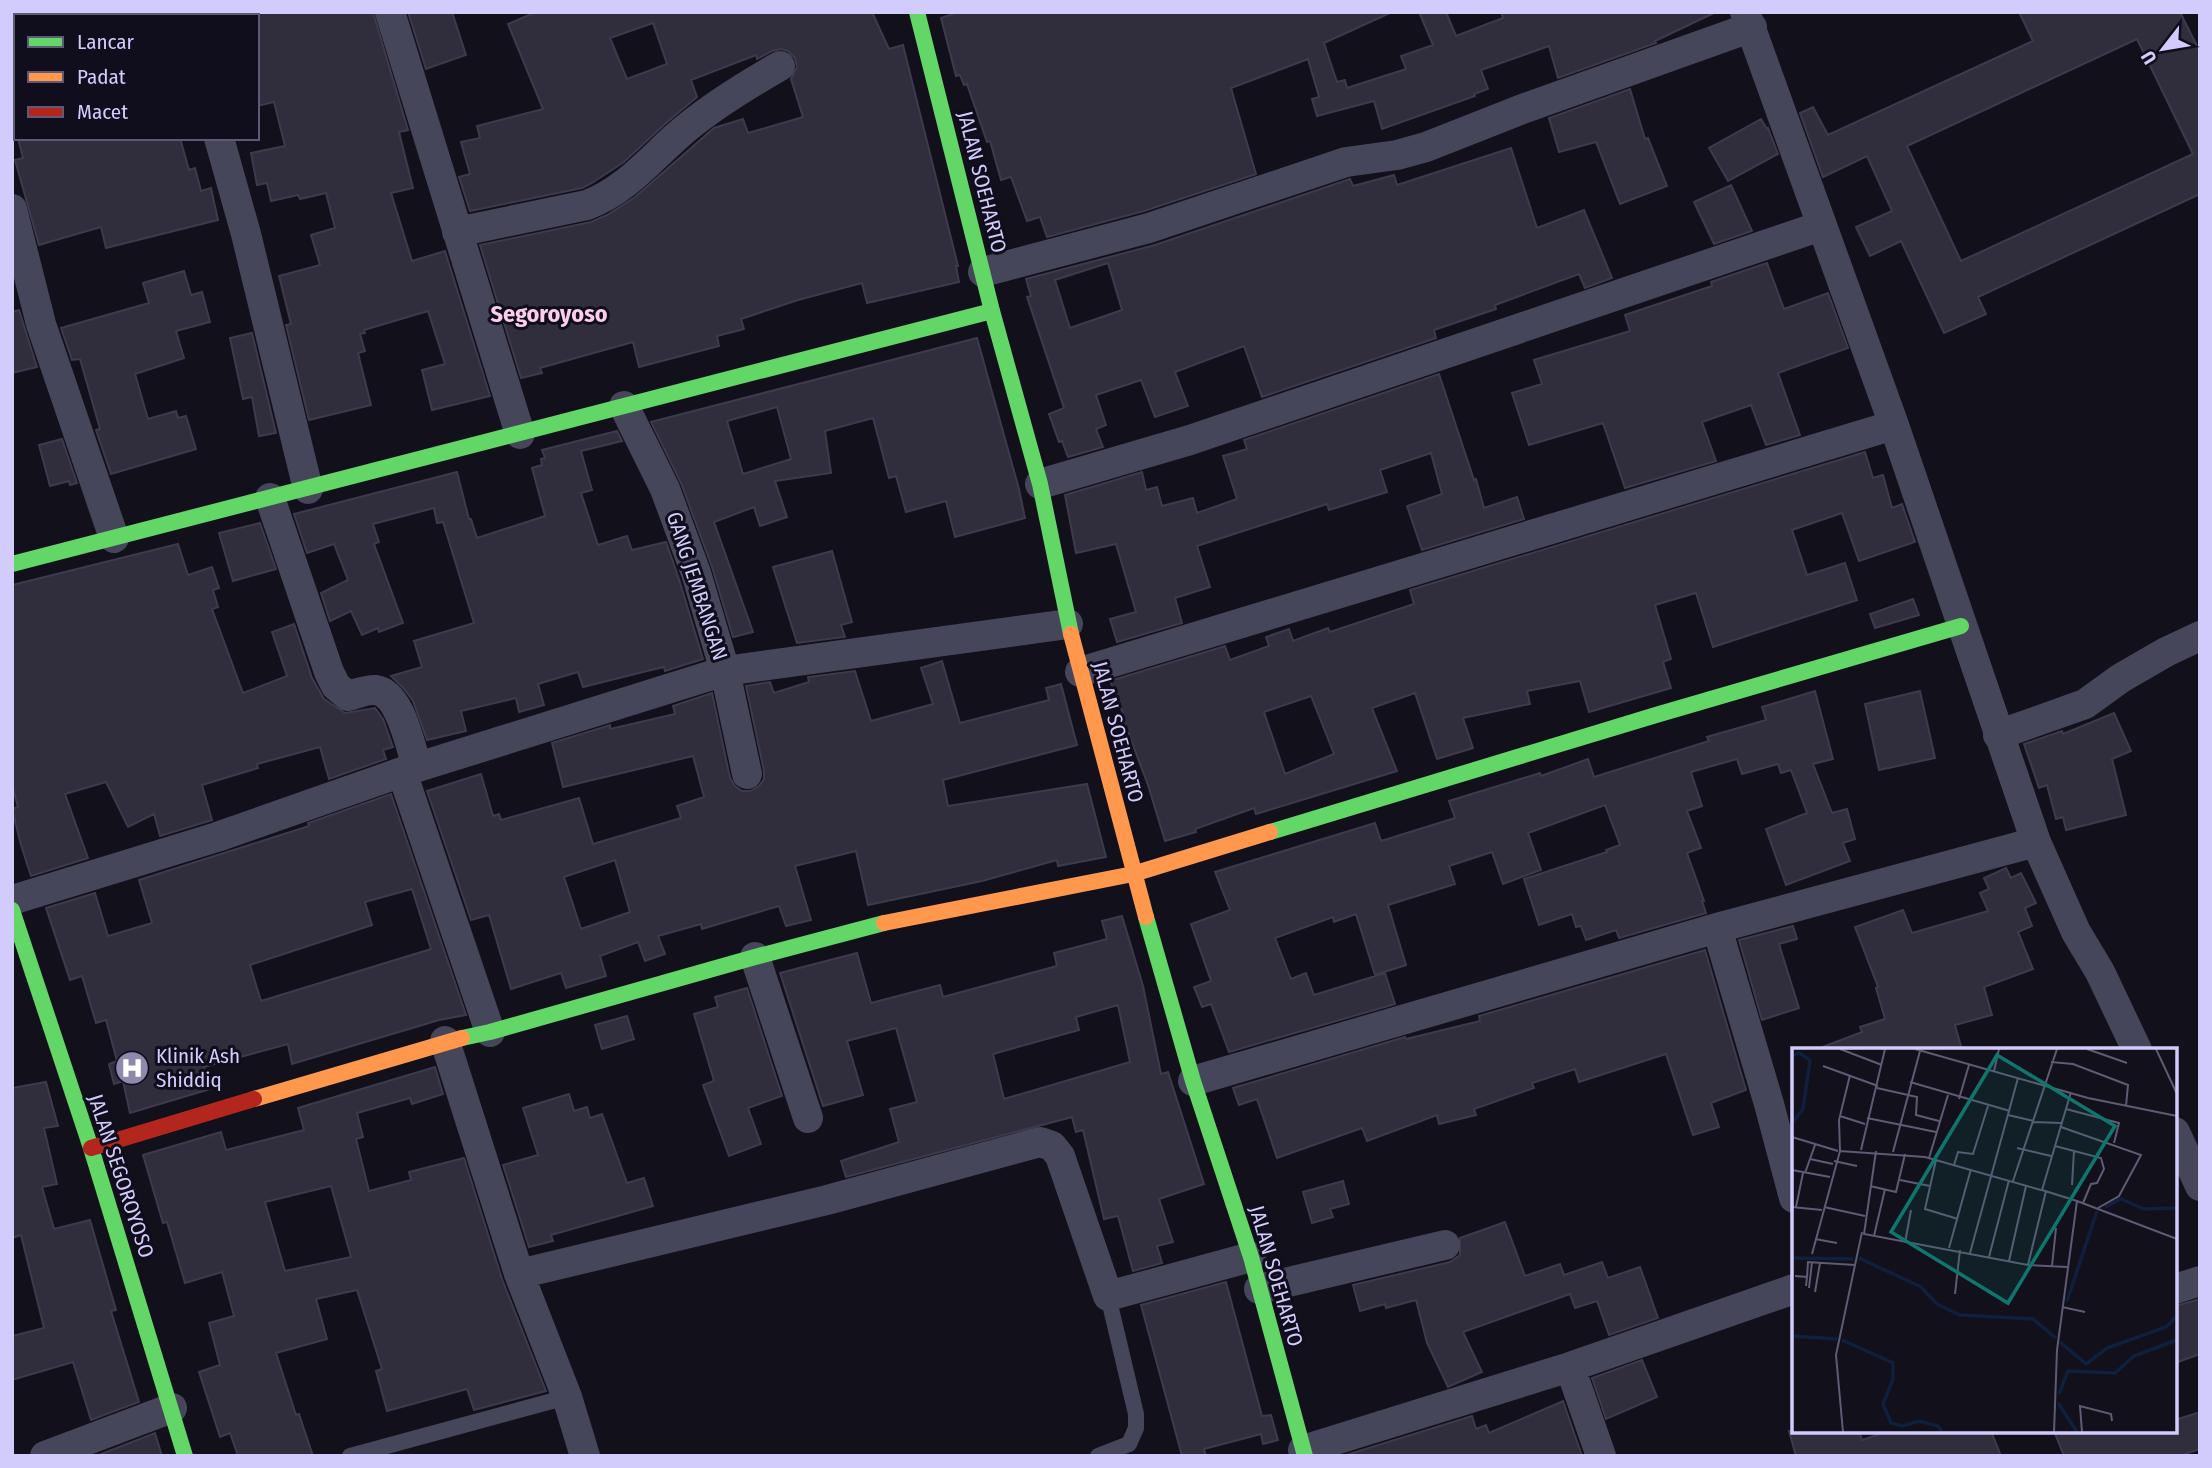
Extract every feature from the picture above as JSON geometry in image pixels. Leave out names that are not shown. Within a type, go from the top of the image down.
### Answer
[{"type":"street","points":[[390,12],[520,433]]},
{"type":"street","name":"JALAN SOEHARTO","points":[[917,12],[992,311],[1040,484],[1068,624],[1133,874],[1193,1081],[1251,1257],[1304,1453]]},
{"type":"street","points":[[983,272],[1149,228],[1346,162],[1397,155],[1426,147],[1749,20],[1894,425],[2036,842],[2076,932],[2100,972],[2136,1048]]},
{"type":"street","points":[[457,232],[587,205],[602,199],[646,167],[688,128],[780,66]]},
{"type":"street","points":[[220,140],[246,234],[308,489]]},
{"type":"street","points":[[12,209],[41,324],[114,538]]},
{"type":"street","points":[[1040,484],[1190,440],[1821,226]]},
{"type":"street","points":[[12,564],[992,311]]},
{"type":"street","name":"GANG JEMBANGAN","points":[[624,406],[665,489],[696,573],[725,671],[747,774]]},
{"type":"street","points":[[1080,672],[1894,425]]},
{"type":"street","points":[[270,499],[328,672],[336,686],[348,696],[375,690],[389,695],[397,707],[409,770],[490,1032]]},
{"type":"street","points":[[12,900],[217,837],[409,770],[725,671],[1068,624]]},
{"type":"street","points":[[91,1149],[444,1041],[490,1032],[755,957],[893,921],[1133,874],[1669,711],[1961,626]]},
{"type":"street","points":[[1998,735],[2085,704],[2121,678],[2200,636]]},
{"type":"street","points":[[1193,1081],[1717,928],[2036,842]]},
{"type":"street","name":"JALAN SEGOROYOSO","points":[[12,910],[91,1149],[185,1456]]},
{"type":"street","points":[[1717,928],[1792,1190]]},
{"type":"street","points":[[755,957],[808,1118]]},
{"type":"street","points":[[444,1041],[519,1274],[567,1397],[585,1456]]},
{"type":"street","points":[[2177,1136],[2200,1186]]},
{"type":"street","points":[[519,1274],[827,1200],[1040,1142],[1052,1146],[1060,1156],[1108,1296],[1251,1257]]},
{"type":"street","points":[[1259,1289],[1445,1245]]},
{"type":"street","points":[[2177,1288],[2200,1281]]},
{"type":"street","points":[[1304,1453],[1570,1367],[1792,1290]]},
{"type":"street","points":[[1570,1367],[1601,1456]]},
{"type":"street","points":[[45,1456],[172,1408]]},
{"type":"lane","points":[[1098,1456],[1129,1444],[1136,1428],[1136,1414],[1108,1296]]},
{"type":"lane","points":[[350,1456],[567,1397]]},
{"type":"building","points":[[373,12],[408,130],[399,132],[413,188],[391,193],[412,261],[445,251],[490,396],[432,410],[422,370],[445,364],[428,311],[364,330],[365,333],[360,334],[365,351],[358,353],[371,405],[309,420],[286,325],[291,324],[279,276],[320,265],[311,235],[335,228],[326,193],[300,199],[298,195],[271,201],[267,183],[257,185],[251,153],[285,146],[274,102],[259,106],[257,14]]},
{"type":"building","points":[[408,12],[452,12],[466,55],[426,69]]},
{"type":"building","points":[[536,12],[872,12],[889,49],[903,45],[958,266],[959,282],[867,303],[862,283],[741,319],[744,329],[717,336],[719,346],[639,367],[633,342],[540,368],[542,373],[521,378],[480,245],[591,222],[607,215],[635,197],[714,128],[743,119],[748,133],[803,117],[791,79],[797,67],[795,58],[788,51],[781,49],[757,59],[756,55],[691,80],[697,97],[624,162],[592,183],[582,188],[470,211],[459,177],[470,174],[461,142],[480,138],[477,126],[543,109],[508,24]],"holes":[[[653,23],[667,64],[627,79],[610,38]]]},
{"type":"building","points":[[959,12],[1392,12],[1324,43],[1337,82],[1345,80],[1347,88],[1406,69],[1401,56],[1433,45],[1419,12],[1446,12],[1456,36],[1503,18],[1501,12],[1716,12],[1655,41],[1656,43],[1558,78],[1549,46],[1481,70],[1488,89],[1474,94],[1475,96],[1382,129],[1374,101],[1317,116],[1312,99],[1319,97],[1308,59],[1231,88],[1256,174],[1144,211],[1047,237],[1040,217],[1027,221],[1011,177],[1001,180],[990,141],[987,142],[967,84],[964,85],[960,75],[956,76],[941,18]]},
{"type":"building","points":[[2019,12],[2180,12],[2200,52],[2200,194],[1978,297],[1986,314],[1944,333],[1901,241],[1870,256],[1856,227],[1892,211],[1867,156],[1823,177],[1800,113],[1813,107],[1828,135],[2033,41]],"holes":[[[2137,39],[2193,154],[1961,261],[1907,146]]]},
{"type":"building","points":[[1630,89],[1645,139],[1648,138],[1667,186],[1620,204],[1596,142],[1559,152],[1549,118]]},
{"type":"building","points":[[1761,119],[1768,128],[1778,154],[1728,181],[1709,148]]},
{"type":"building","points":[[18,140],[181,140],[189,170],[195,168],[201,191],[211,188],[218,220],[106,248],[101,227],[39,245],[15,160],[23,158]]},
{"type":"building","points":[[1511,148],[1537,228],[1584,210],[1612,278],[1585,288],[1579,274],[1495,305],[1496,309],[1434,330],[1436,338],[1262,397],[1244,346],[1175,372],[1188,406],[1155,417],[1141,380],[1096,395],[1106,425],[1096,429],[1103,447],[1068,457],[1062,441],[1059,442],[1049,414],[1064,408],[1027,297],[1031,296],[1026,279],[1155,245],[1350,179],[1353,186],[1394,175],[1397,185]],"holes":[[[1108,263],[1122,310],[1070,328],[1055,280]]]},
{"type":"building","points":[[1731,185],[1752,231],[1714,244],[1694,202]]},
{"type":"building","points":[[1767,263],[1784,309],[1828,293],[1848,348],[1778,373],[1800,435],[1766,445],[1751,405],[1702,422],[1716,461],[1625,488],[1603,423],[1529,445],[1512,393],[1542,384],[1534,360],[1630,331],[1625,315],[1712,286],[1711,282]]},
{"type":"building","points":[[184,271],[191,295],[202,292],[210,322],[176,331],[184,358],[135,374],[148,419],[176,411],[178,418],[186,416],[196,449],[111,474],[96,430],[100,429],[80,359],[72,360],[61,328],[149,303],[143,283]]},
{"type":"building","points":[[19,310],[37,367],[12,373],[12,312]]},
{"type":"building","points":[[252,333],[276,433],[259,436],[252,397],[243,399],[230,338]]},
{"type":"building","points":[[977,338],[1025,518],[955,537],[946,501],[906,512],[896,476],[889,478],[873,418],[825,431],[831,473],[775,481],[787,517],[760,526],[754,507],[714,522],[753,632],[733,637],[712,567],[681,483],[651,422]],"holes":[[[777,407],[791,459],[743,474],[727,421]]]},
{"type":"building","points":[[1439,374],[1484,508],[1517,497],[1524,519],[1422,550],[1407,506],[1442,494],[1431,453],[1380,470],[1387,492],[1329,510],[1327,504],[1197,546],[1210,587],[1175,598],[1182,623],[1117,642],[1110,619],[1136,612],[1116,544],[1076,553],[1065,495],[1142,472],[1146,490],[1157,487],[1162,506],[1193,498],[1197,513],[1237,499],[1223,456],[1247,449],[1244,440]]},
{"type":"building","points":[[617,431],[622,441],[581,451],[592,490],[581,493],[598,545],[627,536],[632,550],[666,542],[703,659],[665,671],[664,667],[583,687],[578,672],[538,684],[544,705],[519,712],[516,698],[461,711],[466,731],[427,740],[413,701],[391,676],[422,667],[414,641],[474,623],[443,522],[437,523],[434,508],[373,524],[379,542],[374,544],[403,623],[379,632],[378,628],[362,635],[351,611],[330,621],[321,593],[348,580],[334,544],[307,553],[294,514],[457,472],[469,519],[477,538],[545,516],[532,468],[542,465],[541,459],[545,458],[542,450]]},
{"type":"building","points":[[62,439],[77,483],[70,485],[69,481],[50,486],[39,445]]},
{"type":"building","points":[[1865,452],[1873,478],[1883,475],[1892,508],[1902,504],[1915,542],[1859,561],[1842,513],[1792,530],[1807,575],[1845,563],[1857,600],[1713,647],[1696,593],[1655,605],[1671,659],[1663,662],[1671,688],[1589,712],[1580,681],[1527,691],[1530,704],[1463,718],[1473,748],[1437,759],[1415,693],[1372,708],[1397,771],[1256,814],[1254,808],[1195,829],[1196,832],[1165,841],[1148,785],[1110,681],[1225,646],[1230,660],[1269,646],[1266,637],[1289,629],[1293,641],[1328,628],[1330,632],[1414,604],[1410,590]],"holes":[[[1311,696],[1334,754],[1285,774],[1264,712]]]},
{"type":"building","points":[[260,523],[276,569],[233,581],[219,533]]},
{"type":"building","points":[[178,544],[188,575],[212,567],[219,588],[213,590],[218,607],[212,609],[243,693],[287,676],[272,632],[294,624],[312,678],[324,699],[345,713],[375,708],[383,719],[393,747],[383,750],[386,759],[329,779],[320,747],[257,764],[258,768],[202,785],[212,820],[160,836],[154,814],[128,827],[106,782],[65,794],[88,858],[31,876],[12,809],[18,807],[12,785],[12,585]]},
{"type":"building","points":[[832,551],[852,622],[841,625],[845,637],[797,643],[773,567]]},
{"type":"building","points":[[1913,599],[1919,615],[1875,628],[1870,614]]},
{"type":"building","points":[[942,661],[960,723],[1049,700],[1046,688],[1061,684],[1077,745],[943,780],[948,806],[1087,784],[1106,857],[1058,866],[1057,860],[982,881],[868,905],[856,851],[795,866],[811,920],[786,926],[779,906],[702,929],[701,924],[658,936],[665,954],[645,961],[638,942],[600,956],[606,976],[566,988],[561,973],[511,989],[489,915],[471,920],[427,791],[481,774],[493,816],[499,814],[501,820],[579,798],[593,844],[681,818],[677,806],[704,797],[693,756],[563,787],[552,743],[610,725],[610,729],[675,714],[673,706],[712,693],[730,778],[742,791],[750,791],[764,779],[764,771],[746,686],[770,682],[774,693],[809,682],[808,677],[855,671],[871,721],[933,704],[921,668]],"holes":[[[615,860],[630,912],[581,929],[564,877]]]},
{"type":"building","points":[[1815,691],[1833,759],[1813,764],[1832,813],[1847,809],[1855,839],[1843,843],[1850,861],[1786,885],[1766,829],[1807,813],[1791,770],[1781,773],[1778,764],[1742,774],[1737,759],[1691,772],[1702,806],[1687,811],[1701,848],[1687,853],[1706,913],[1619,938],[1616,930],[1586,940],[1581,926],[1576,927],[1572,914],[1539,925],[1524,879],[1607,852],[1606,850],[1620,845],[1605,805],[1528,833],[1541,870],[1503,884],[1492,852],[1449,866],[1455,884],[1388,905],[1406,965],[1375,975],[1356,914],[1334,922],[1333,917],[1275,938],[1291,979],[1306,973],[1314,995],[1385,973],[1395,1004],[1229,1052],[1211,1004],[1202,1007],[1194,987],[1211,981],[1191,924],[1230,910],[1215,872],[1375,823],[1381,841],[1455,818],[1449,801],[1540,773],[1541,776],[1588,759],[1594,777],[1709,741],[1707,737],[1766,720],[1762,707]]},
{"type":"building","points":[[1920,691],[1935,758],[1879,770],[1865,704]]},
{"type":"building","points":[[2114,713],[2131,751],[2112,759],[2126,815],[2066,830],[2063,817],[2056,819],[2047,785],[2039,788],[2024,744],[2062,731],[2063,734]]},
{"type":"building","points":[[391,794],[466,1015],[439,1020],[292,1064],[288,1044],[204,1067],[210,1089],[130,1113],[123,1081],[114,1084],[109,1064],[117,1061],[106,1020],[96,1023],[82,976],[70,980],[46,908],[95,893],[108,936],[152,923],[139,880],[309,826],[308,823]],"holes":[[[412,889],[431,949],[261,1001],[250,965],[372,925],[365,902]]]},
{"type":"building","points":[[2006,868],[2011,878],[2021,873],[2036,903],[2025,908],[2032,926],[2018,932],[2033,969],[1984,987],[1992,1015],[1955,1025],[1961,1048],[1820,1048],[1862,1032],[1860,1027],[1885,1019],[1876,988],[1878,987],[1855,927],[1903,910],[1912,933],[1988,911],[1980,893],[1989,889],[1984,878]]},
{"type":"building","points":[[1122,916],[1143,986],[1161,1074],[1168,1072],[1204,1184],[1159,1199],[1173,1242],[1157,1246],[1162,1263],[1133,1271],[1118,1216],[1104,1219],[1083,1130],[1076,1132],[1072,1117],[846,1177],[841,1161],[899,1142],[890,1109],[917,1102],[896,1028],[847,1041],[863,1095],[823,1106],[780,973],[857,953],[871,1003],[940,985],[943,997],[1057,966],[1054,953],[1107,939],[1102,921]],"holes":[[[1118,1005],[1130,1062],[1004,1099],[993,1054],[1079,1030],[1076,1017]]]},
{"type":"building","points":[[1793,926],[1797,939],[1779,944],[1799,1008],[1762,1020],[1739,940]]},
{"type":"building","points":[[1705,950],[1746,1090],[1711,1103],[1719,1127],[1693,1135],[1666,1054],[1579,1082],[1575,1069],[1532,1083],[1534,1088],[1474,1109],[1476,1115],[1439,1124],[1437,1115],[1367,1141],[1362,1128],[1277,1158],[1257,1099],[1239,1105],[1233,1088],[1405,1037],[1406,1039],[1480,1021],[1479,1016]]},
{"type":"building","points":[[747,988],[782,1096],[748,1108],[761,1144],[729,1156],[703,1085],[714,1081],[694,1014],[718,1007],[715,997]]},
{"type":"building","points":[[627,1016],[634,1039],[602,1049],[595,1025]]},
{"type":"building","points":[[435,1067],[443,1094],[412,1104],[410,1098],[357,1113],[363,1137],[356,1139],[369,1191],[411,1180],[409,1172],[464,1158],[502,1279],[546,1391],[474,1410],[467,1389],[387,1411],[376,1371],[382,1369],[357,1290],[316,1299],[327,1339],[276,1353],[296,1415],[299,1414],[313,1456],[238,1456],[230,1433],[220,1437],[199,1372],[220,1365],[209,1323],[234,1316],[222,1272],[185,1283],[167,1222],[163,1223],[143,1155],[221,1132],[226,1150],[304,1130],[298,1108]],"holes":[[[331,1186],[351,1257],[285,1271],[265,1202]]]},
{"type":"building","points":[[46,1082],[58,1126],[44,1128],[57,1184],[42,1187],[54,1229],[90,1220],[116,1310],[111,1311],[139,1402],[91,1420],[73,1362],[12,1380],[12,1336],[44,1328],[21,1235],[12,1238],[12,1088]]},
{"type":"building","points":[[569,1094],[574,1111],[587,1107],[590,1118],[602,1114],[627,1183],[644,1178],[653,1206],[551,1235],[553,1241],[529,1247],[503,1165],[538,1155],[523,1108]]},
{"type":"building","points":[[1343,1181],[1349,1204],[1330,1209],[1333,1217],[1312,1223],[1303,1192]]},
{"type":"building","points":[[1505,1222],[1525,1276],[1560,1264],[1564,1275],[1602,1262],[1608,1278],[1640,1267],[1658,1318],[1609,1335],[1597,1301],[1575,1308],[1570,1294],[1463,1332],[1482,1372],[1448,1387],[1427,1343],[1416,1300],[1360,1311],[1353,1285],[1450,1262],[1460,1255],[1460,1238]]},
{"type":"building","points":[[1226,1282],[1262,1416],[1271,1415],[1278,1440],[1263,1444],[1261,1434],[1204,1449],[1206,1456],[1182,1456],[1141,1305]]},
{"type":"building","points":[[2200,1299],[2200,1354],[2177,1362],[2177,1305]]},
{"type":"building","points":[[1642,1360],[1657,1397],[1606,1419],[1592,1378]]},
{"type":"building","points":[[1563,1401],[1582,1456],[1343,1456],[1472,1416],[1476,1429],[1486,1425],[1489,1433]]},
{"type":"building","points":[[2200,1412],[2200,1449],[2179,1456],[2064,1456],[2055,1433],[2177,1433],[2177,1419]]},
{"type":"building","points":[[1789,1431],[1860,1433],[1862,1440],[1883,1433],[1992,1433],[2001,1456],[1796,1456]]},
{"type":"building","points":[[155,1433],[162,1456],[101,1454]]},
{"type":"traffic: fast","points":[[917,12],[992,311],[1040,484],[1071,634]]},
{"type":"traffic: fast","points":[[12,564],[992,311]]},
{"type":"traffic: fast","points":[[1270,832],[1961,626]]},
{"type":"traffic: fast","points":[[12,910],[91,1148],[185,1456]]},
{"type":"traffic: fast","points":[[1146,917],[1193,1081],[1251,1257],[1305,1456]]},
{"type":"traffic: fast","points":[[462,1038],[884,923]]},
{"type":"traffic: slow","points":[[1071,634],[1146,917]]},
{"type":"traffic: slow","points":[[884,923],[1133,874],[1270,832]]},
{"type":"traffic: slow","points":[[254,1099],[462,1038]]},
{"type":"traffic: jam","points":[[91,1148],[254,1099]]},
{"type":"place","name":"Klinik Ash Shiddiq","points":[[132,1068]]},
{"type":"district","name":"Segoroyoso","points":[[549,314]]}]
